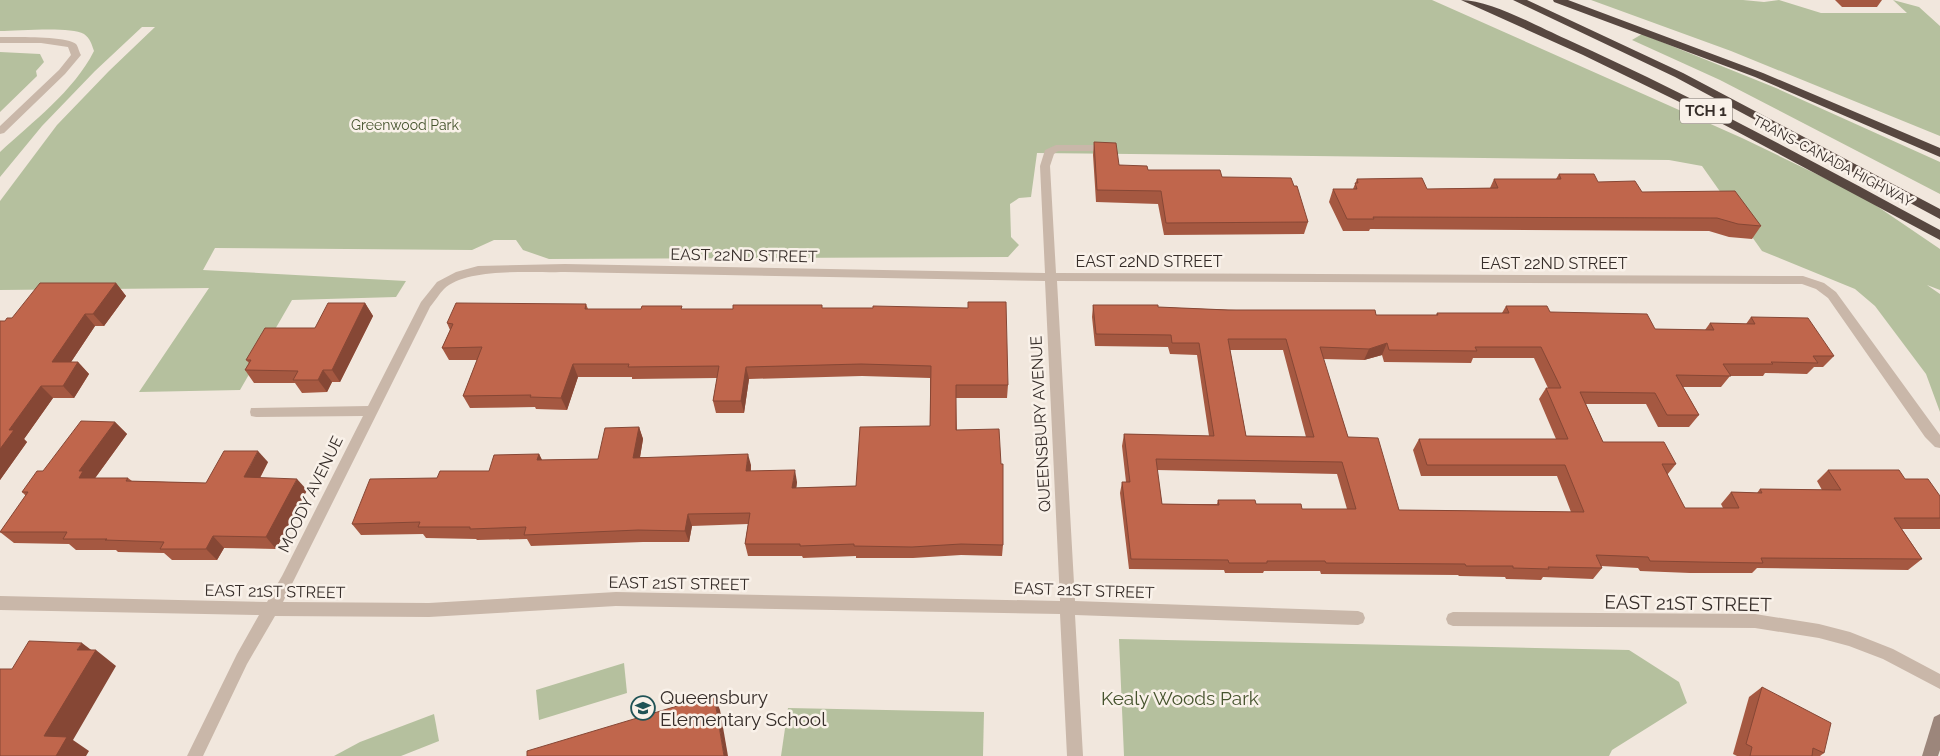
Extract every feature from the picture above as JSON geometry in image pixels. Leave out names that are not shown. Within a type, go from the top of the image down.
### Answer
[{"type":"highway","name":"TRANS-CANADA HIGHWAY","points":[[1466,0],[1574,47],[1699,107],[1795,156],[1940,236]]},
{"type":"highway","name":"TRANS-CANADA HIGHWAY","points":[[1518,0],[1625,49],[1726,99],[1940,216]]},
{"type":"highway","points":[[1558,0],[1759,75],[1940,152]]},
{"type":"main road","points":[[1930,756],[1940,722]]},
{"type":"street","points":[[0,40],[41,40],[72,44],[76,55],[62,72],[0,131]]},
{"type":"street","name":"QUEENSBURY AVENUE","points":[[1075,756],[1045,166],[1049,152],[1056,148],[1109,148]]},
{"type":"street","name":"EAST 22ND STREET","points":[[478,270],[565,268],[1050,276],[1803,280],[1820,286],[1832,295],[1930,433],[1940,443]]},
{"type":"street","name":"MOODY AVENUE","points":[[195,756],[242,659],[286,581],[425,305],[441,285],[460,275],[478,270]]},
{"type":"street","points":[[256,412],[371,411]]},
{"type":"street","name":"EAST 21ST STREET","points":[[0,603],[270,609],[428,610],[616,599],[1067,607],[1358,618]]},
{"type":"street","name":"EAST 21ST STREET","points":[[1453,619],[1755,621],[1819,631],[1850,639],[1888,654],[1940,682]]},
{"type":"green space","name":"Greenwood Park","points":[[0,0],[1432,0],[1742,138],[1862,196],[1940,249],[1940,290],[1927,285],[1940,294],[1940,412],[1926,374],[1875,306],[1855,289],[1762,251],[1702,166],[1669,160],[1037,153],[1031,197],[1019,198],[1010,204],[1011,237],[1019,245],[1008,257],[549,259],[523,250],[516,240],[494,240],[472,250],[215,248],[203,270],[406,281],[396,297],[292,300],[240,390],[139,392],[209,288],[0,290],[0,201],[57,125],[155,27],[142,27],[95,71],[42,126],[0,177],[0,152],[64,93],[86,66],[94,51],[84,34],[68,30],[0,31]]},
{"type":"green space","points":[[1591,0],[1743,0],[1764,2],[1779,0],[1821,13],[1907,13],[1893,0],[1919,7],[1940,26],[1940,136],[1731,51]]},
{"type":"green space","points":[[1642,34],[1776,88],[1940,162],[1940,194],[1720,80],[1632,40]]},
{"type":"green space","points":[[0,52],[40,54],[44,62],[36,71],[37,76],[0,112]]},
{"type":"green space","name":"Kealy Woods Park","points":[[1119,639],[1629,650],[1679,682],[1687,703],[1612,750],[1609,756],[1124,756]]},
{"type":"green space","points":[[624,663],[627,693],[539,720],[536,690]]},
{"type":"green space","points":[[788,708],[984,712],[983,756],[781,756]]},
{"type":"green space","points":[[434,714],[439,741],[401,756],[334,756],[360,742]]},
{"type":"building","points":[[1094,142],[1116,143],[1119,165],[1147,166],[1148,170],[1220,170],[1222,177],[1291,178],[1294,186],[1297,186],[1308,222],[1166,223],[1161,191],[1097,190]]},
{"type":"building","points":[[1559,174],[1594,174],[1598,182],[1635,181],[1642,192],[1735,191],[1761,226],[1738,224],[1717,218],[1373,217],[1374,219],[1347,219],[1333,189],[1357,189],[1355,183],[1358,183],[1357,179],[1422,178],[1427,189],[1498,188],[1494,179],[1561,179]]},
{"type":"building","points":[[40,283],[116,283],[93,314],[85,314],[52,362],[78,362],[63,386],[41,386],[9,430],[14,430],[0,449],[0,321],[12,318]]},
{"type":"building","points":[[968,302],[1006,302],[1008,385],[956,385],[956,430],[999,429],[1001,464],[1003,464],[1003,545],[961,544],[912,547],[854,546],[854,544],[800,546],[800,544],[745,544],[750,513],[688,514],[685,531],[638,530],[524,535],[526,527],[470,529],[470,527],[418,527],[420,522],[352,524],[370,479],[437,478],[440,471],[489,471],[494,455],[539,454],[537,460],[598,459],[605,428],[639,427],[633,458],[748,454],[746,471],[795,470],[792,488],[856,486],[860,427],[930,426],[931,366],[861,364],[746,367],[741,401],[713,401],[719,366],[628,367],[629,364],[573,364],[561,398],[530,397],[531,395],[463,396],[482,347],[442,348],[453,324],[447,323],[456,303],[586,304],[585,309],[641,309],[642,306],[682,306],[681,309],[733,309],[733,305],[822,305],[822,308],[873,308],[873,306],[968,308]]},
{"type":"building","points":[[328,303],[365,303],[332,370],[323,370],[318,380],[293,380],[298,371],[245,370],[251,360],[246,360],[265,328],[315,328]]},
{"type":"building","points":[[1093,305],[1158,305],[1158,307],[1228,310],[1375,310],[1376,315],[1509,313],[1506,306],[1547,306],[1550,312],[1647,314],[1655,329],[1714,330],[1710,323],[1755,324],[1751,317],[1808,318],[1834,356],[1813,356],[1818,363],[1723,364],[1731,376],[1676,375],[1699,415],[1667,415],[1655,393],[1580,392],[1603,442],[1664,442],[1676,464],[1662,464],[1685,508],[1739,508],[1731,492],[1762,493],[1760,489],[1841,490],[1828,470],[1899,470],[1905,479],[1928,479],[1940,496],[1940,518],[1894,518],[1922,559],[1761,558],[1763,563],[1650,561],[1648,557],[1596,555],[1602,568],[1548,567],[1549,569],[1513,568],[1513,566],[1466,566],[1465,564],[1326,563],[1325,561],[1229,563],[1228,560],[1131,559],[1122,482],[1130,482],[1124,434],[1214,436],[1199,343],[1172,343],[1171,335],[1096,334]],"holes":[[[1228,339],[1286,339],[1314,437],[1246,436]],[[1387,343],[1389,350],[1477,351],[1475,347],[1541,347],[1561,388],[1546,388],[1568,439],[1419,439],[1427,465],[1565,465],[1584,512],[1399,510],[1378,438],[1348,437],[1320,347],[1369,349]],[[1156,459],[1342,462],[1356,509],[1302,509],[1301,504],[1256,504],[1255,500],[1218,500],[1219,505],[1162,504]]]},
{"type":"building","points":[[81,421],[115,422],[79,471],[83,471],[79,478],[128,478],[126,481],[206,483],[224,451],[258,451],[244,477],[297,479],[266,537],[213,536],[206,549],[160,549],[164,542],[63,539],[67,532],[0,532],[28,492],[22,492],[37,471],[43,471]]},
{"type":"building","points":[[29,641],[82,643],[77,650],[96,650],[44,736],[67,737],[56,756],[0,756],[0,669],[12,669]]},
{"type":"building","points":[[1762,687],[1831,723],[1824,753],[1813,748],[1812,756],[1750,756],[1752,747],[1746,744]]},
{"type":"building","points":[[714,695],[724,756],[527,756],[527,751]]},
{"type":"place","name":"Queensbury Elementary School","points":[[643,708]]}]
